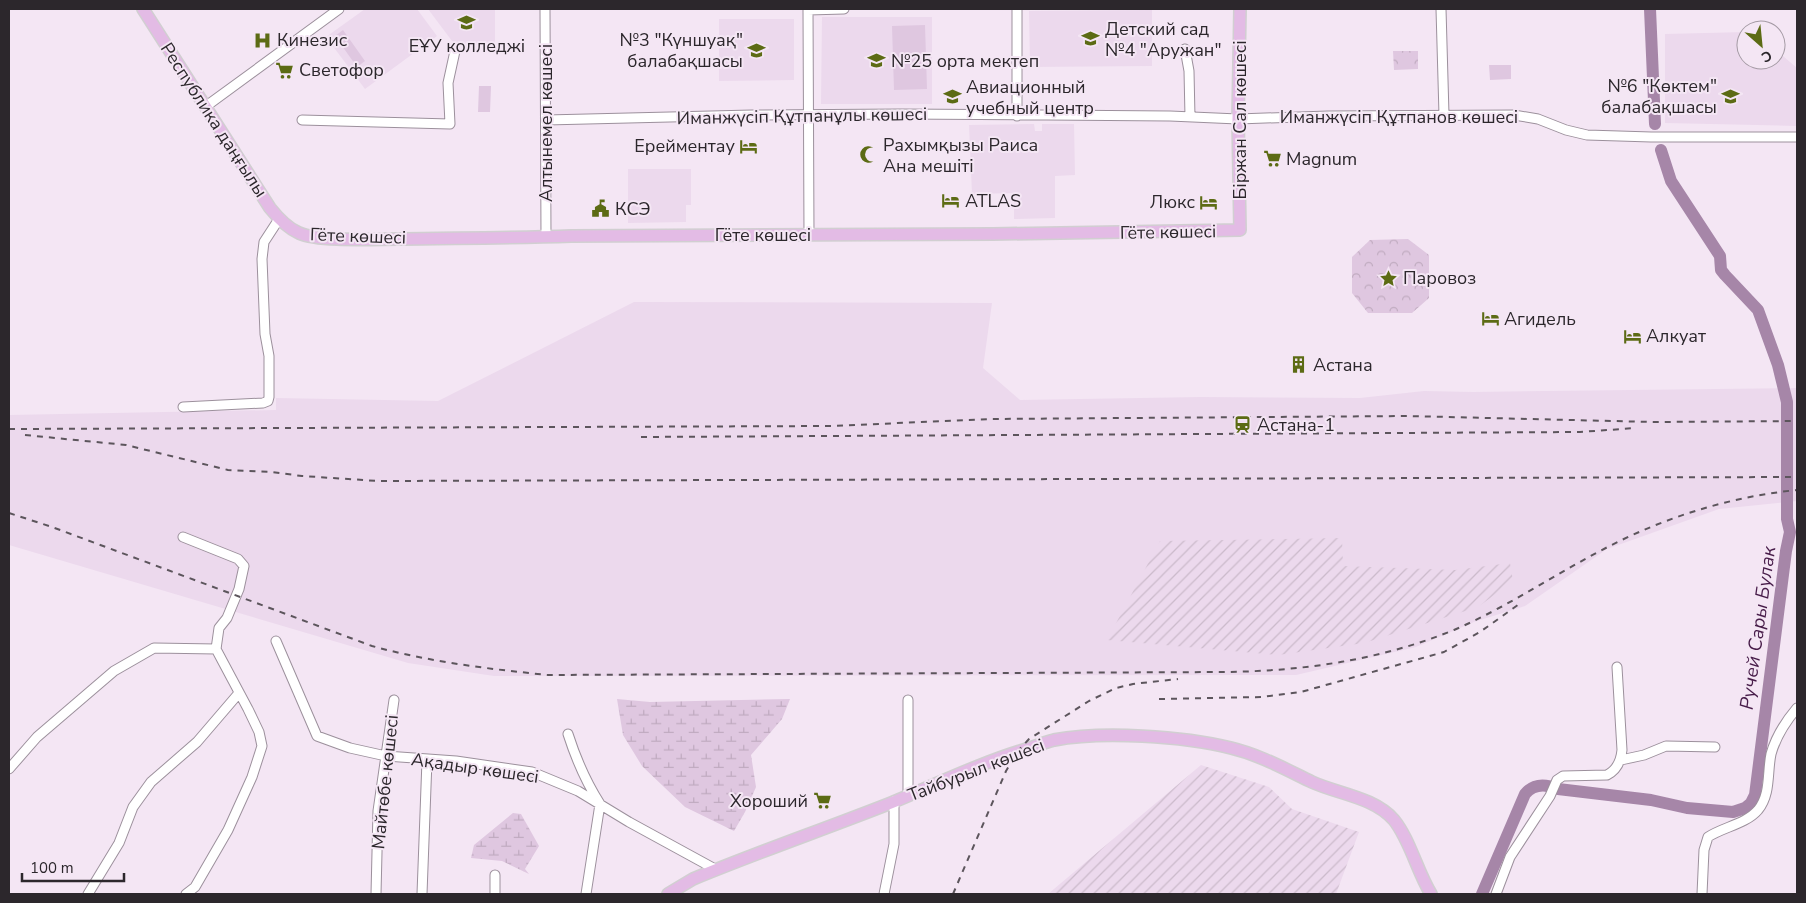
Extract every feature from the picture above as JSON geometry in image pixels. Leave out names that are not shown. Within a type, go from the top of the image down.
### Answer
[{"type":"main road","name":"Республика даңғылы","points":[[143,9],[270,208],[289,227]]},
{"type":"main road","name":"Біржан Сал көшесі","points":[[1240,9],[1238,119],[1240,230]]},
{"type":"main road","name":"Гёте көшесі","points":[[289,227],[300,234],[326,238],[1240,230]]},
{"type":"main road","name":"Тайбурыл көшесі","points":[[668,894],[693,879],[908,796],[1004,755],[1053,740],[1125,736],[1199,741],[1232,748],[1269,761],[1314,783],[1381,809],[1399,827],[1431,894]]},
{"type":"street","points":[[205,107],[339,9]]},
{"type":"street","name":"Алтынемел көшесі","points":[[546,9],[546,237]]},
{"type":"street","points":[[809,235],[808,9],[844,9]]},
{"type":"street","points":[[1017,9],[1017,116]]},
{"type":"street","points":[[1441,9],[1444,115]]},
{"type":"street","points":[[1185,49],[1189,71],[1190,117]]},
{"type":"street","points":[[302,120],[450,124],[448,83],[455,51]]},
{"type":"street","name":"Иманжүсіп Құтпанұлы көшесі","points":[[546,120],[808,114],[1238,119]]},
{"type":"street","name":"Иманжүсіп Құтпанов көшесі","points":[[1238,119],[1328,116],[1528,116],[1587,136],[1651,138],[1797,137]]},
{"type":"street","points":[[183,407],[263,403],[268,401],[269,356],[265,334],[262,259],[264,242],[279,219]]},
{"type":"street","points":[[183,537],[238,560],[244,566],[239,589],[228,618],[219,628],[216,649],[252,717],[262,746],[252,777],[228,830],[195,887],[186,894]]},
{"type":"street","name":"Ақадыр көшесі","points":[[276,641],[317,736],[350,748],[386,756],[456,761],[532,772],[572,788],[715,870]]},
{"type":"street","points":[[9,769],[37,737],[114,671],[154,648],[216,649]]},
{"type":"street","points":[[1496,894],[1510,856],[1550,796],[1557,780],[1563,776],[1607,775],[1622,760],[1617,667]]},
{"type":"street","points":[[88,894],[119,843],[133,807],[151,782],[197,742],[239,693]]},
{"type":"street","name":"Майтөбе көшесі","points":[[376,894],[378,811],[394,700]]},
{"type":"street","points":[[908,700],[908,796]]},
{"type":"street","points":[[1702,894],[1705,842],[1708,837],[1718,830],[1745,819],[1757,811],[1766,795],[1774,746],[1785,722],[1797,708]]},
{"type":"street","points":[[568,734],[588,786],[600,804],[586,894]]},
{"type":"street","points":[[1622,760],[1644,756],[1666,746],[1715,747]]},
{"type":"street","points":[[422,894],[427,760]]},
{"type":"street","points":[[884,894],[894,844],[894,801]]},
{"type":"street","points":[[495,875],[495,894]]},
{"type":"shaded area","points":[[365,9],[417,9],[437,36],[365,89],[326,37]]},
{"type":"shaded area","name":"ЕҰУ колледжі","points":[[428,9],[495,9],[495,45],[455,45]]},
{"type":"shaded area","name":"Детский сад №4 \"Аружан\"","points":[[1152,10],[1152,66],[1030,67],[1029,11]]},
{"type":"shaded area","name":"№25 орта мектеп","points":[[822,17],[932,17],[932,104],[821,104]]},
{"type":"shaded area","name":"№3 \"Күншуақ\" балабақшасы","points":[[719,19],[794,19],[794,80],[719,81]]},
{"type":"shaded area","name":"№6 \"Көктем\" балабақшасы","points":[[1736,32],[1736,70],[1786,70],[1786,59],[1797,68],[1797,126],[1665,123],[1665,34]]},
{"type":"shaded area","points":[[1034,124],[1035,131],[1042,131],[1042,124],[1074,124],[1075,175],[1055,176],[1055,218],[1014,219],[1014,193],[972,194],[969,125]]},
{"type":"shaded area","points":[[628,169],[691,169],[691,205],[686,205],[686,222],[628,223]]},
{"type":"shaded area","points":[[634,302],[992,303],[983,368],[1020,400],[1201,397],[1360,398],[1424,391],[1797,388],[1797,501],[1719,509],[1607,549],[1525,606],[1474,622],[1416,647],[1296,675],[494,676],[408,663],[9,545],[9,415],[276,410],[276,398],[438,401]]},
{"type":"shaded area","points":[[1342,538],[1343,566],[1455,570],[1510,563],[1513,581],[1478,607],[1364,643],[1278,655],[1107,640],[1160,541]]},
{"type":"shaded area","points":[[1201,765],[1269,787],[1292,809],[1359,832],[1336,894],[1048,894]]},
{"type":"green space","points":[[925,25],[927,89],[894,90],[892,26]]},
{"type":"green space","points":[[343,30],[365,61],[357,67],[335,36]]},
{"type":"green space","points":[[1393,51],[1418,51],[1418,69],[1394,70]]},
{"type":"green space","points":[[1489,65],[1511,65],[1511,79],[1490,80]]},
{"type":"green space","points":[[479,86],[491,86],[490,112],[478,112]]},
{"type":"green space","points":[[1408,239],[1429,255],[1429,298],[1412,313],[1368,313],[1352,293],[1352,257],[1370,240]]},
{"type":"green space","points":[[617,699],[650,702],[790,699],[782,719],[751,755],[756,787],[734,831],[685,807],[642,766],[623,735]]},
{"type":"green space","points":[[513,813],[521,814],[539,846],[525,869],[529,874],[502,861],[471,858],[474,845]]},
{"type":"waterway","name":"Ручей Сары Булак","points":[[1650,9],[1655,124]]},
{"type":"waterway","name":"Ручей Сары Булак","points":[[1482,894],[1525,794],[1536,786],[1545,785],[1558,789],[1651,800],[1687,808],[1733,812],[1745,808],[1751,803],[1755,795],[1790,532],[1787,519],[1787,402],[1778,365],[1758,310],[1721,270],[1720,256],[1671,181],[1661,150]]},
{"type":"railway","points":[[9,429],[832,426],[990,419],[1407,416],[1653,422],[1797,421]]},
{"type":"railway","points":[[641,437],[1580,432],[1636,428]]},
{"type":"railway","points":[[25,435],[126,445],[228,470],[378,481],[1797,477]]},
{"type":"railway","points":[[9,513],[52,527],[372,646],[438,661],[482,667],[548,675],[1225,672],[1313,666],[1341,662],[1398,649],[1454,630],[1473,621],[1623,539],[1671,519],[1746,498],[1797,490]]},
{"type":"railway","points":[[1159,699],[1262,697],[1301,692],[1444,652],[1480,632],[1522,602]]},
{"type":"railway","points":[[953,894],[1006,771],[1018,751],[1029,739],[1089,701],[1116,688],[1133,684],[1178,679]]},
{"type":"place","name":"ЕҰУ колледжі","points":[[467,23]]},
{"type":"place","name":"Детский сад №4 \"Аружан\"","points":[[1091,39]]},
{"type":"place","name":"Кинезис","points":[[263,40]]},
{"type":"place","name":"№3 \"Күншуақ\" балабақшасы","points":[[757,50]]},
{"type":"place","name":"№25 орта мектеп","points":[[877,61]]},
{"type":"place","name":"Светофор","points":[[285,70]]},
{"type":"place","name":"№6 \"Көктем\" балабақшасы","points":[[1731,96]]},
{"type":"place","name":"Авиационный учебный центр","points":[[952,97]]},
{"type":"place","name":"Ерейментау","points":[[749,146]]},
{"type":"place","name":"Рахымқызы Раиса Ана мешіті","points":[[869,155]]},
{"type":"place","name":"Magnum","points":[[1272,159]]},
{"type":"place","name":"ATLAS","points":[[951,201]]},
{"type":"place","name":"Люкс","points":[[1209,202]]},
{"type":"place","name":"КСЭ","points":[[601,209]]},
{"type":"place","name":"Паровоз","points":[[1389,278]]},
{"type":"place","name":"Агидель","points":[[1490,319]]},
{"type":"place","name":"Алкуат","points":[[1632,336]]},
{"type":"place","name":"Астана","points":[[1299,365]]},
{"type":"place","name":"Астана-1","points":[[1243,425]]},
{"type":"place","name":"Хороший","points":[[822,801]]}]
